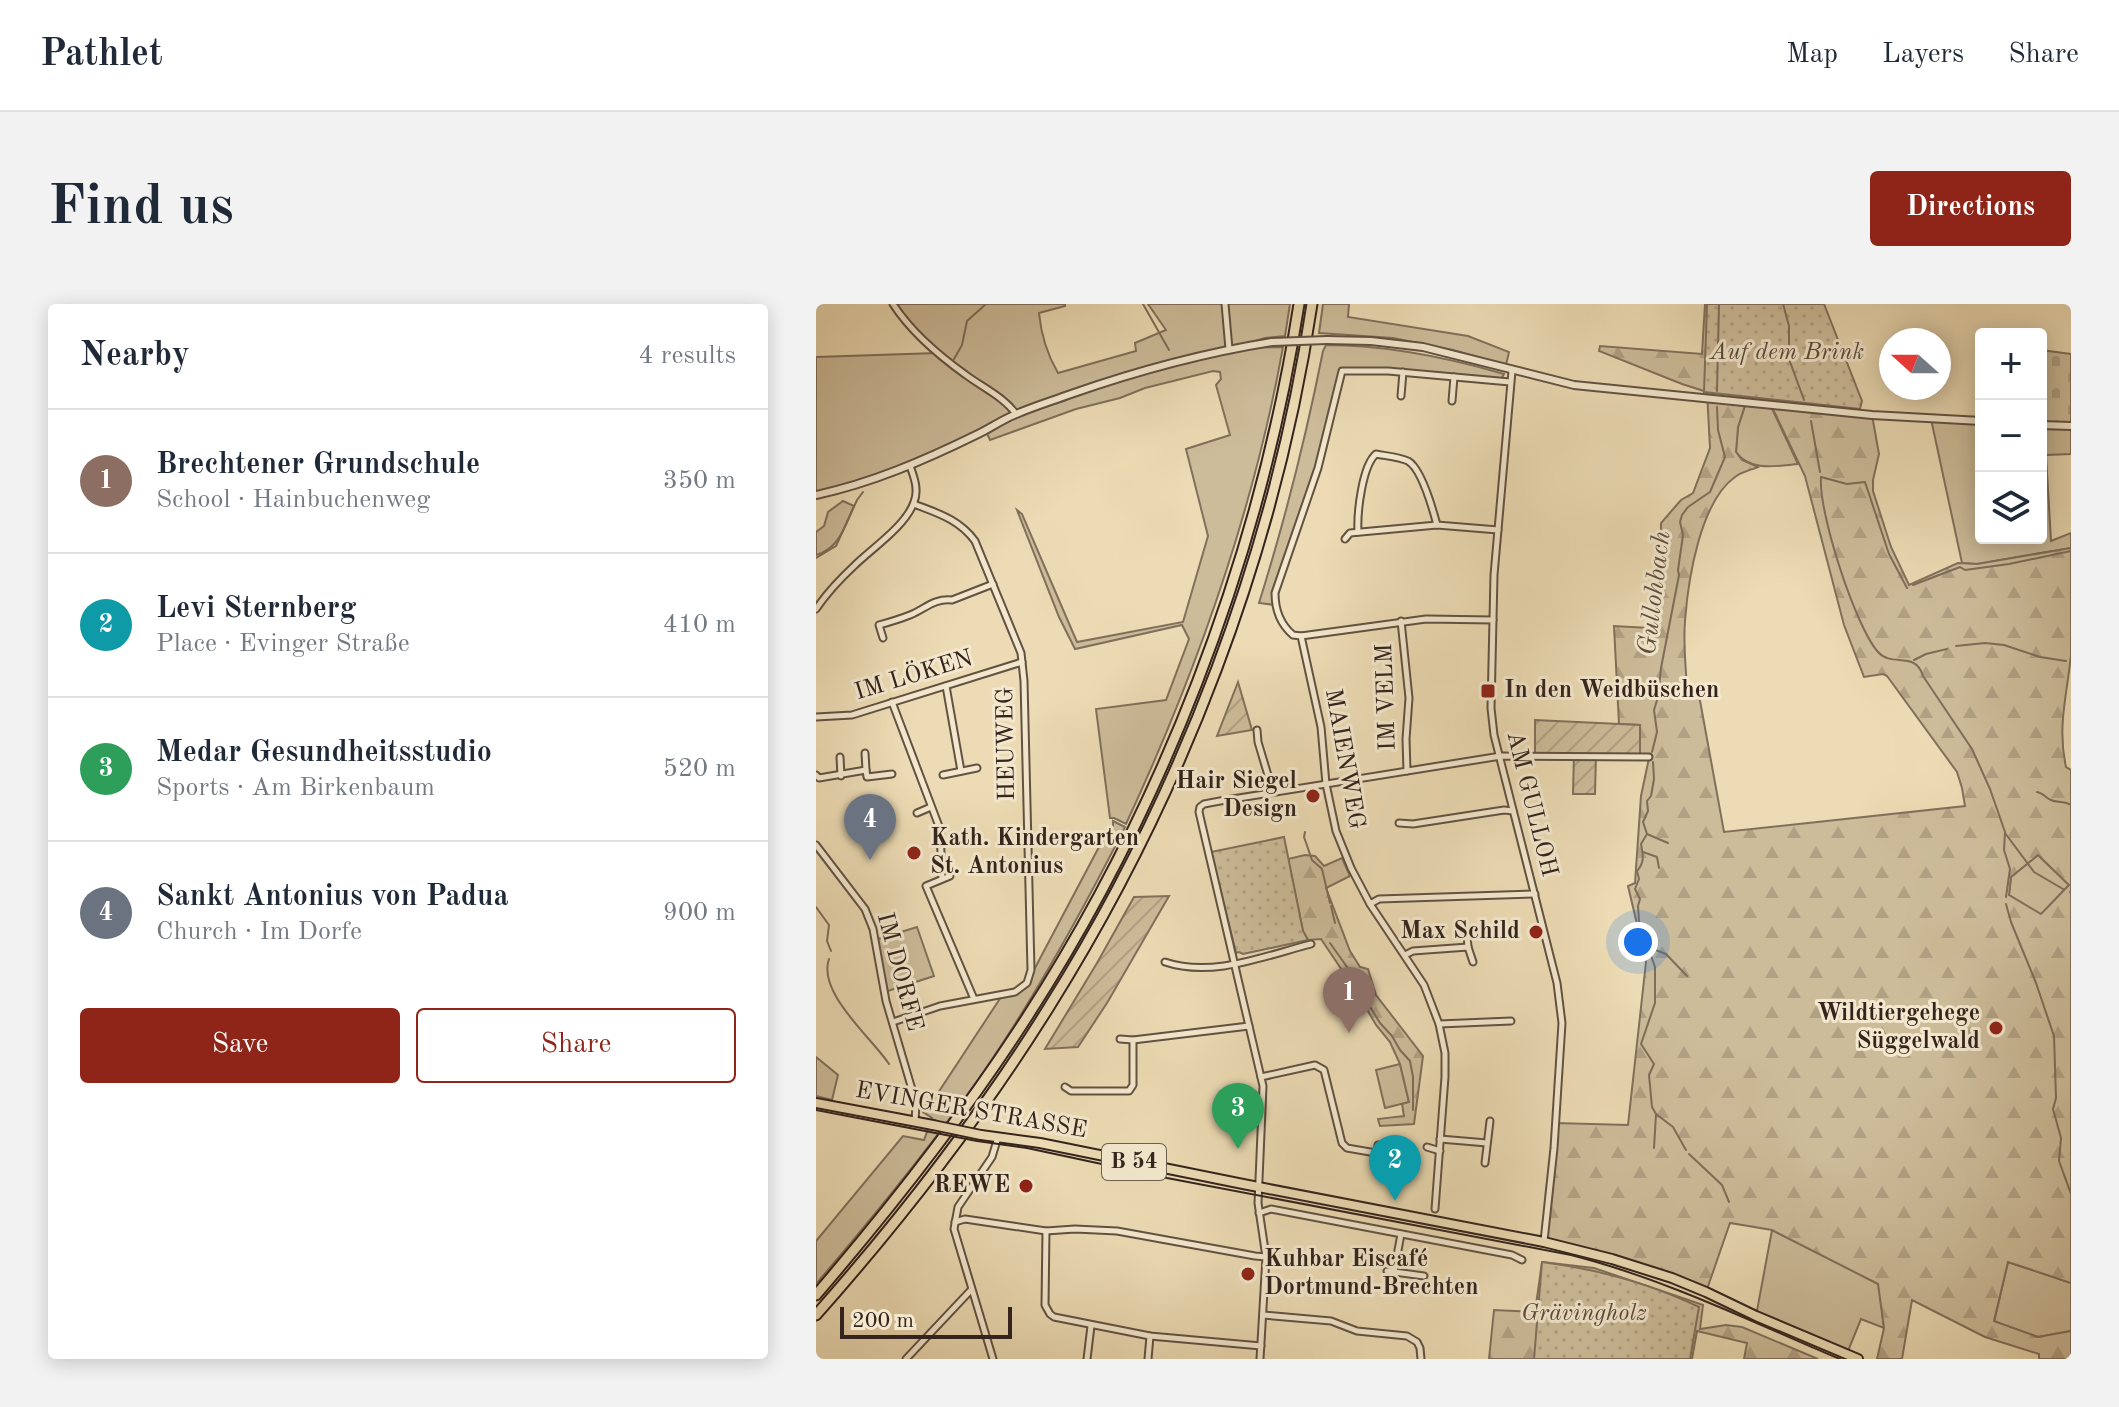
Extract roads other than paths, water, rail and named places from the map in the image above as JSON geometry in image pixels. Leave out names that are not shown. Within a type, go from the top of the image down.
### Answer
[{"type":"highway","points":[[816,1295],[927,1160],[1020,1029],[1079,930],[1135,824],[1193,689],[1241,553],[1277,415],[1299,304]]},
{"type":"highway","points":[[816,1315],[922,1187],[1008,1070],[1082,953],[1142,841],[1194,725],[1239,605],[1275,483],[1312,304]]},
{"type":"main road","name":"EVINGER STRASSE","points":[[816,1103],[981,1135],[1040,1143],[1544,1242],[1672,1278],[1858,1359]]},
{"type":"street","points":[[893,304],[906,323],[938,353],[1006,403],[1016,414]]},
{"type":"street","points":[[1225,304],[1229,349]]},
{"type":"street","points":[[816,495],[910,466],[1016,414],[1140,371],[1272,342],[1371,341],[1423,347],[1574,385],[1872,415],[1975,421]]},
{"type":"street","name":"MAIENWEG","points":[[1403,372],[1342,371],[1318,468],[1275,593],[1275,605],[1281,622],[1293,635],[1301,636],[1318,713],[1326,784],[1336,831],[1370,904],[1424,985],[1439,1024],[1446,1068],[1435,1209]]},
{"type":"street","name":"AM GULLOH","points":[[1512,371],[1498,530],[1492,722],[1557,983],[1562,1023],[1544,1242]]},
{"type":"street","points":[[1401,396],[1403,372],[1510,382]]},
{"type":"street","points":[[1452,401],[1454,377]]},
{"type":"street","points":[[2047,425],[2071,426]]},
{"type":"street","points":[[1358,532],[1359,504],[1370,461],[1376,454],[1410,462],[1416,469],[1437,525]]},
{"type":"street","points":[[816,609],[852,567],[899,524],[914,504],[915,479],[910,466]]},
{"type":"street","name":"HEUWEG","points":[[893,1022],[940,1006],[1015,992],[1027,983],[1031,970],[1021,653],[975,541],[951,519],[914,504]]},
{"type":"street","points":[[1345,539],[1350,533],[1437,525],[1498,530]]},
{"type":"street","points":[[883,638],[879,625],[993,584]]},
{"type":"street","points":[[1301,636],[1401,621],[1493,620]]},
{"type":"street","name":"IM VELM","points":[[1401,621],[1409,698],[1407,771]]},
{"type":"street","name":"IM LÖKEN","points":[[816,717],[852,715],[1022,662]]},
{"type":"street","points":[[946,686],[961,771]]},
{"type":"street","points":[[892,702],[940,829],[942,879]]},
{"type":"street","points":[[1257,730],[1273,792]]},
{"type":"street","points":[[865,753],[867,777],[892,774]]},
{"type":"street","points":[[1260,1359],[1266,1257],[1259,1213],[1264,1097],[1200,807],[1273,792],[1501,756],[1649,757]]},
{"type":"street","points":[[840,757],[841,776]]},
{"type":"street","points":[[943,775],[977,768]]},
{"type":"street","points":[[816,775],[819,778],[841,776],[866,770]]},
{"type":"street","points":[[917,813],[931,807]]},
{"type":"street","points":[[1399,823],[1413,824],[1513,811]]},
{"type":"street","name":"IM DORFE","points":[[816,845],[865,909],[873,929],[886,1001],[916,1103],[915,1122]]},
{"type":"street","points":[[950,876],[926,886],[974,999]]},
{"type":"street","points":[[1370,904],[1379,899],[1535,894]]},
{"type":"street","points":[[1467,936],[1473,962]]},
{"type":"street","points":[[1165,962],[1179,967],[1201,968],[1234,964],[1311,944]]},
{"type":"street","points":[[1405,955],[1413,951],[1468,947]]},
{"type":"street","points":[[1439,1024],[1511,1021]]},
{"type":"street","points":[[1120,1039],[1249,1026]]},
{"type":"street","points":[[1065,1087],[1071,1091],[1129,1091],[1133,1085],[1133,1040]]},
{"type":"street","points":[[1261,1077],[1315,1065],[1321,1067],[1342,1143],[1347,1148],[1376,1153]]},
{"type":"street","points":[[1485,1163],[1490,1121]]},
{"type":"street","points":[[992,1358],[954,1229],[958,1207],[992,1157],[998,1137]]},
{"type":"street","points":[[1440,1139],[1487,1143]]},
{"type":"street","points":[[1375,1162],[1378,1145]]},
{"type":"street","points":[[1427,1147],[1440,1151]]},
{"type":"street","points":[[1259,1213],[1271,1209],[1512,1255],[1522,1260]]},
{"type":"street","points":[[955,1222],[965,1219],[1046,1231],[1117,1231],[1266,1257]]},
{"type":"street","points":[[1046,1231],[1044,1290],[1047,1310],[1054,1317],[1150,1336],[1261,1346]]},
{"type":"street","points":[[1401,1234],[1391,1271],[1424,1276]]},
{"type":"street","points":[[906,1359],[971,1290]]},
{"type":"street","points":[[1263,1315],[1331,1321],[1357,1331],[1407,1336],[1417,1342],[1421,1359]]},
{"type":"street","points":[[1087,1359],[1091,1326]]},
{"type":"street","points":[[1148,1359],[1150,1336]]},
{"type":"waterway","points":[[954,359],[962,345],[967,321],[986,304]]},
{"type":"waterway","points":[[1143,304],[1169,350]]},
{"type":"waterway","name":"Gullohbach","points":[[1717,391],[1719,304]]},
{"type":"waterway","points":[[1783,304],[1789,326],[1789,359],[1804,400]]},
{"type":"waterway","name":"Gullohbach","points":[[1652,752],[1657,732],[1654,710],[1679,575],[1683,535],[1680,522],[1688,507],[1710,492],[1725,457],[1718,430],[1717,407]]},
{"type":"waterway","points":[[1811,421],[1820,472]]},
{"type":"waterway","points":[[1907,588],[1889,554],[1865,482],[1847,484],[1821,477],[1825,515],[1840,568],[1869,638],[1884,657],[1909,661],[1919,668],[1972,749],[1990,789],[2005,832],[2004,850],[2010,869],[2006,897]]},
{"type":"waterway","points":[[816,558],[836,546],[863,492]]},
{"type":"waterway","points":[[1913,585],[1960,567],[1965,570],[2009,564],[2071,551]]},
{"type":"waterway","points":[[1956,646],[2004,645],[2040,657],[2066,661]]},
{"type":"waterway","points":[[1914,660],[1947,649]]},
{"type":"waterway","name":"Gullohbach","points":[[1653,762],[1654,779],[1643,822],[1647,834],[1641,844],[1643,858],[1637,871],[1639,879],[1635,889],[1640,899],[1639,921],[1655,967],[1655,1003],[1641,1044],[1654,1064],[1649,1075],[1652,1107],[1673,1127],[1686,1150]]},
{"type":"waterway","points":[[2037,792],[2053,801],[2071,805]]},
{"type":"waterway","points":[[1305,832],[1312,860],[1322,869],[1330,903]]},
{"type":"waterway","points":[[2005,833],[2034,872],[2063,889]]},
{"type":"waterway","points":[[1647,834],[1668,843]]},
{"type":"waterway","points":[[1643,852],[1657,857],[1659,868]]},
{"type":"waterway","points":[[2006,904],[2054,1036],[2056,1098],[2053,1109],[2061,1138],[2059,1161],[2071,1194]]},
{"type":"waterway","points":[[1331,906],[1335,923]]},
{"type":"waterway","points":[[816,907],[829,925],[827,941],[831,951]]},
{"type":"waterway","points":[[1330,943],[1380,1023],[1410,1061],[1413,1110]]},
{"type":"waterway","points":[[1648,947],[1666,954],[1687,976]]},
{"type":"waterway","points":[[829,959],[827,972],[838,1000],[889,1064]]},
{"type":"waterway","points":[[1654,1148],[1656,1114]]},
{"type":"waterway","name":"Gullohbach","points":[[1689,1154],[1722,1185],[1729,1202]]},
{"type":"tram line","points":[[816,1110],[1027,1148],[1167,1178],[1571,1255],[1674,1289],[1840,1359]]},
{"type":"place","name":"In den Weidbüschen","points":[[1488,691]]},
{"type":"place","name":"Hair Siegel Design","points":[[1313,796]]},
{"type":"place","name":"Kath. Kindergarten St. Antonius","points":[[914,853]]},
{"type":"place","name":"Sankt Antonius von Padua","points":[[870,860]]},
{"type":"place","name":"Max Schild","points":[[1536,932]]},
{"type":"place","name":"Wildtiergehege Süggelwald","points":[[1996,1028]]},
{"type":"place","name":"Brechtener Grundschule","points":[[1349,1033]]},
{"type":"place","name":"Medar Gesundheitsstudio","points":[[1238,1149]]},
{"type":"place","name":"REWE","points":[[1026,1186]]},
{"type":"place","name":"Levi Sternberg","points":[[1395,1201]]},
{"type":"place","name":"Kuhbar Eiscafé Dortmund-Brechten","points":[[1248,1274]]},
{"type":"park label","name":"Auf dem Brink","points":[[1787,353]]},
{"type":"park label","name":"Grävingholz","points":[[1584,1314]]}]
